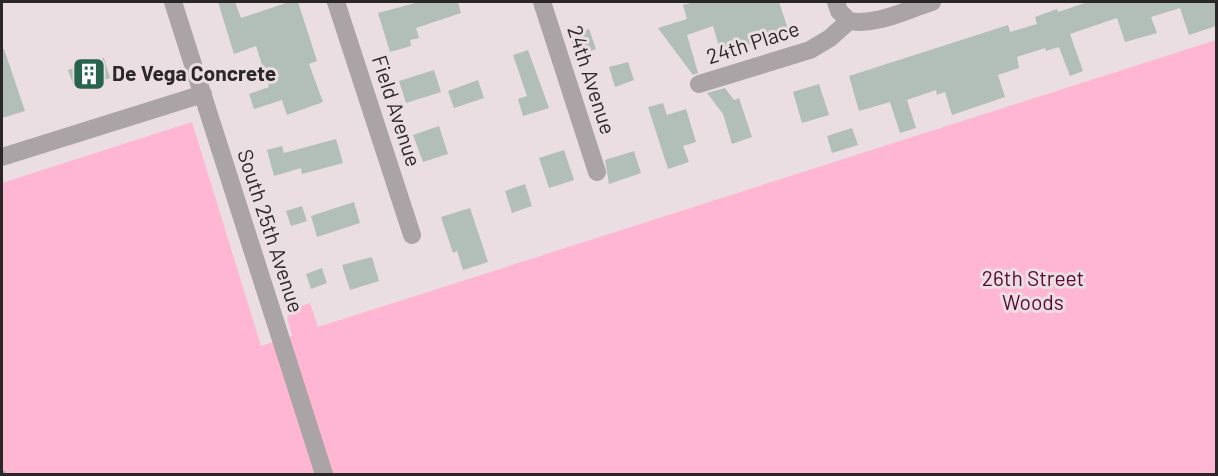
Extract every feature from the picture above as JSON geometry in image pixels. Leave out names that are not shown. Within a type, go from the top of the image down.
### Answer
[{"type":"street","name":"South 25th Avenue","points":[[173,2],[324,474]]},
{"type":"street","name":"Field Avenue","points":[[336,2],[412,235]]},
{"type":"street","name":"24th Avenue","points":[[542,2],[597,172]]},
{"type":"street","points":[[836,2],[839,11],[849,21],[860,23],[932,2]]},
{"type":"street","name":"24th Place","points":[[699,84],[810,50],[830,38],[849,21]]},
{"type":"street","points":[[2,157],[203,94]]},
{"type":"path","points":[[2,471],[5,474]]},
{"type":"green space","name":"26th Street Woods","points":[[1216,40],[1216,474],[2,474],[2,183],[192,122],[261,346],[292,336],[287,317],[298,307],[310,303],[318,327]]},
{"type":"building","points":[[218,2],[235,2],[241,18],[289,2],[298,2],[317,61],[309,64],[323,102],[287,115],[282,100],[254,109],[249,94],[269,87],[256,46],[234,54]]},
{"type":"building","points":[[419,2],[458,2],[461,13],[416,28],[419,38],[410,40],[411,46],[390,52],[378,13]]},
{"type":"building","points":[[694,2],[779,2],[788,29],[776,33],[777,36],[744,46],[745,50],[722,57],[713,26],[687,35],[698,73],[693,75],[658,28],[687,19],[683,5]]},
{"type":"building","points":[[1088,2],[1216,2],[1216,26],[1189,35],[1180,8],[1151,17],[1157,33],[1125,42],[1117,18],[1070,34],[1083,71],[1070,76],[1059,47],[1046,51],[1045,48],[1017,57],[1019,68],[998,75],[1005,97],[952,115],[945,92],[937,95],[936,90],[907,100],[916,128],[900,133],[890,102],[859,111],[849,76],[1008,25],[1010,32],[1037,24],[1035,17]]},
{"type":"building","points":[[589,29],[596,49],[576,56],[570,36]]},
{"type":"building","points":[[2,49],[4,49],[25,111],[2,118]]},
{"type":"building","points":[[528,50],[549,108],[523,116],[518,99],[527,96],[513,55]]},
{"type":"building","name":"De Vega Concrete","points":[[104,58],[110,78],[86,86],[84,81],[73,84],[68,70]]},
{"type":"building","points":[[628,62],[634,80],[615,87],[609,67]]},
{"type":"building","points":[[434,70],[441,92],[406,103],[399,81]]},
{"type":"building","points":[[478,80],[484,98],[454,108],[448,91]]},
{"type":"building","points":[[819,84],[829,115],[802,123],[793,92]]},
{"type":"building","points":[[725,88],[734,100],[739,98],[752,137],[732,144],[723,114],[707,93]]},
{"type":"building","points":[[663,103],[667,115],[686,109],[696,142],[683,146],[689,162],[668,169],[648,107]]},
{"type":"building","points":[[439,126],[448,154],[423,162],[413,135]]},
{"type":"building","points":[[852,128],[858,145],[832,153],[827,136]]},
{"type":"building","points":[[336,139],[343,163],[302,174],[301,168],[274,176],[267,150],[282,146],[284,153]]},
{"type":"building","points":[[564,150],[574,180],[549,188],[539,158]]},
{"type":"building","points":[[634,151],[641,173],[609,184],[605,160]]},
{"type":"building","points":[[525,184],[532,206],[512,213],[505,191]]},
{"type":"building","points":[[354,202],[360,223],[317,237],[311,216]]},
{"type":"building","points":[[302,206],[307,221],[291,226],[286,211]]},
{"type":"building","points":[[470,208],[488,262],[463,270],[457,251],[453,253],[441,217]]},
{"type":"building","points":[[372,257],[379,281],[350,290],[342,265]]},
{"type":"building","points":[[322,268],[327,283],[311,289],[306,274]]},
{"type":"place","name":"De Vega Concrete","points":[[89,74]]}]
